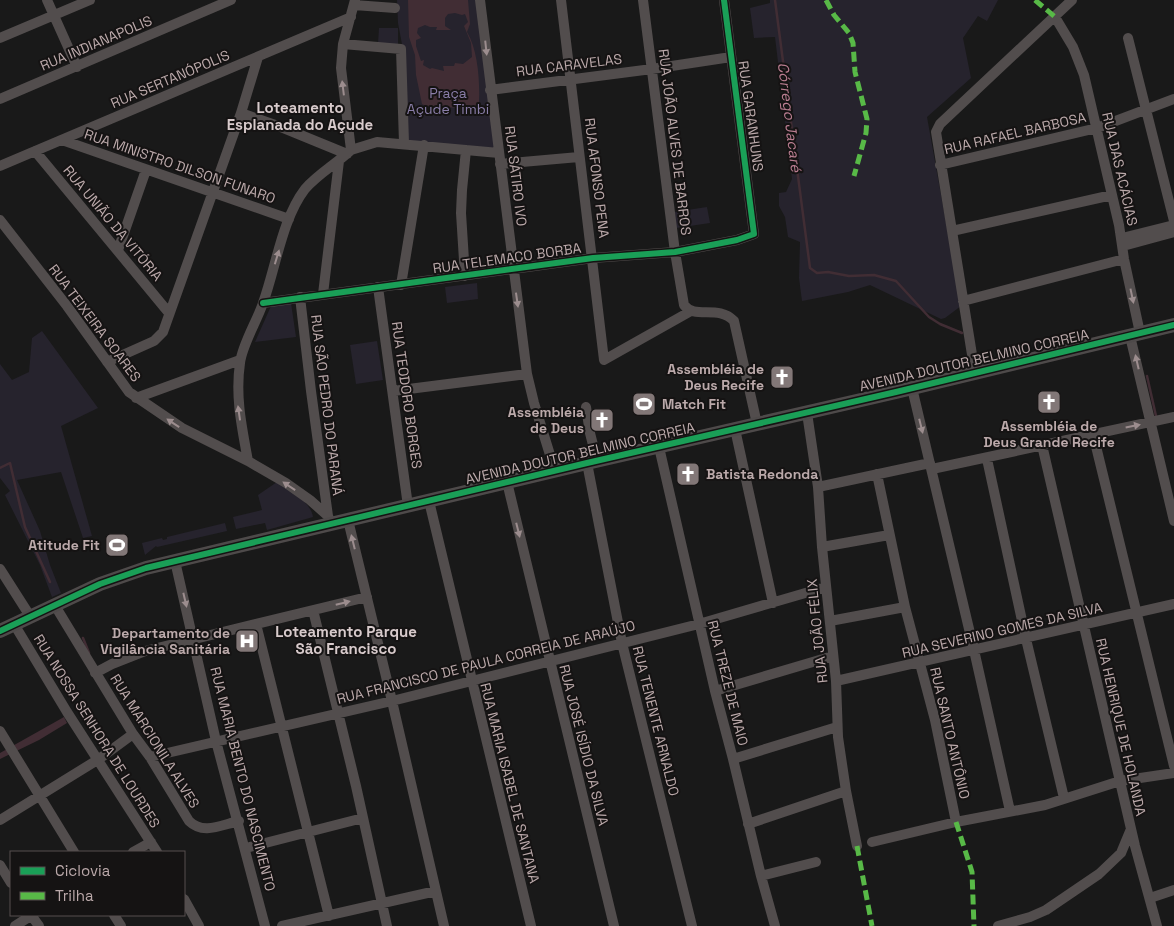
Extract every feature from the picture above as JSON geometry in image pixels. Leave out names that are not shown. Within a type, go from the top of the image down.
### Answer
[{"type":"main road","name":"AVENIDA DOUTOR BELMINO CORREIA","points":[[0,631],[54,604],[120,576],[329,520],[348,520],[1174,325]]},
{"type":"street","points":[[46,0],[77,67]]},
{"type":"street","points":[[0,38],[90,0]]},
{"type":"street","name":"RUA INDIANAPOLIS","points":[[0,99],[231,0]]},
{"type":"street","name":"RUA SÁTIRO IVO","points":[[480,0],[527,374],[554,471]]},
{"type":"street","name":"RUA AFONSO PENA","points":[[561,0],[604,360],[690,311]]},
{"type":"street","name":"RUA JOÃO ALVES DE BARROS","points":[[643,0],[675,252],[684,306],[690,311]]},
{"type":"street","name":"RUA GARANHUNS","points":[[724,0],[754,234]]},
{"type":"street","points":[[976,373],[935,136],[938,128],[1055,17],[1069,1]]},
{"type":"street","points":[[323,294],[346,155],[341,68],[343,44],[354,3],[395,8]]},
{"type":"street","name":"RUA SERTANÓPOLIS","points":[[0,166],[351,17]]},
{"type":"street","name":"RUA DAS ACÁCIAS","points":[[1055,17],[1079,61],[1097,128],[1122,242],[1135,334],[1151,423],[1174,521]]},
{"type":"street","points":[[1128,38],[1174,221]]},
{"type":"street","points":[[343,44],[401,49],[404,143]]},
{"type":"street","name":"RUA CARAVELAS","points":[[490,90],[570,78],[652,69],[730,56]]},
{"type":"street","points":[[107,362],[154,341],[163,332],[241,113],[258,57]]},
{"type":"street","name":"RUA RAFAEL BARBOSA","points":[[940,165],[1097,128],[1174,99]]},
{"type":"street","points":[[241,113],[281,127],[346,155]]},
{"type":"street","name":"RUA MINISTRO DILSON FUNARO","points":[[62,140],[289,219]]},
{"type":"street","points":[[248,460],[238,411],[237,394],[240,360],[263,302],[289,219],[305,189],[317,177],[346,155],[377,142],[499,153]]},
{"type":"street","points":[[401,284],[424,145]]},
{"type":"street","points":[[465,276],[461,213],[466,150]]},
{"type":"street","name":"RUA UNIÃO DA VITÓRIA","points":[[35,152],[169,313]]},
{"type":"street","points":[[500,164],[579,157]]},
{"type":"street","points":[[118,250],[146,170]]},
{"type":"street","points":[[952,231],[1112,195]]},
{"type":"street","name":"RUA TEIXEIRA SOARES","points":[[0,220],[136,398],[182,428],[248,460],[302,494],[329,520]]},
{"type":"street","points":[[1122,242],[1174,225]]},
{"type":"street","points":[[1122,242],[1174,232]]},
{"type":"street","name":"RUA TELEMACO BORBA","points":[[263,302],[593,258],[675,252],[736,240],[754,234]]},
{"type":"street","points":[[963,301],[1124,259]]},
{"type":"street","name":"RUA TEODORO BORGES","points":[[378,287],[408,506]]},
{"type":"street","name":"RUA SÃO PEDRO DO PARANÁ","points":[[300,297],[310,391],[329,520]]},
{"type":"street","points":[[690,311],[722,313],[734,322],[757,424]]},
{"type":"street","points":[[136,398],[240,360]]},
{"type":"street","points":[[393,391],[527,374]]},
{"type":"street","points":[[912,388],[1010,811]]},
{"type":"street","name":"RUA TENENTE ARNALDO","points":[[586,407],[592,462],[622,643],[692,926]]},
{"type":"street","name":"RUA JOÃO FÉLIX","points":[[807,413],[818,487],[822,547],[836,682],[837,727],[846,791],[857,846]]},
{"type":"street","points":[[818,487],[877,474],[987,458],[1174,417]]},
{"type":"street","points":[[734,429],[773,603]]},
{"type":"street","points":[[1093,434],[1174,766]]},
{"type":"street","name":"RUA HENRIQUE DE HOLANDA","points":[[1042,445],[1131,828],[1157,926]]},
{"type":"street","name":"RUA TREZE DE MAIO","points":[[660,446],[715,691],[734,759],[748,824],[775,926]]},
{"type":"street","points":[[987,458],[1026,638],[1064,798]]},
{"type":"street","name":"RUA SANTO ANTÔNIO","points":[[877,474],[905,607],[935,720],[956,822]]},
{"type":"street","name":"RUA JOSÉ ISÍDIO DA SILVA","points":[[507,482],[614,926]]},
{"type":"street","name":"RUA MARIA ISABEL DE SANTANA","points":[[429,501],[531,926]]},
{"type":"street","points":[[348,520],[444,926]]},
{"type":"street","points":[[822,547],[889,535]]},
{"type":"street","name":"RUA MARIA BENTO DO NASCIMENTO","points":[[175,561],[216,741],[266,926]]},
{"type":"street","points":[[0,569],[30,616]]},
{"type":"street","name":"RUA FRANCISCO DE PAULA CORREIA DE ARAÚJO","points":[[150,757],[392,701],[699,624],[826,587]]},
{"type":"street","points":[[96,673],[128,657],[194,638],[367,597]]},
{"type":"street","name":"RUA MARCIONILA ALVES","points":[[54,604],[133,734],[150,757],[189,821],[195,827],[203,829],[239,821]]},
{"type":"street","name":"RUA SEVERINO GOMES DA SILVA","points":[[836,682],[1174,604]]},
{"type":"street","points":[[830,621],[905,607]]},
{"type":"street","points":[[313,610],[387,926]]},
{"type":"street","name":"RUA NOSSA SENHORA DE LOURDES","points":[[14,624],[156,851]]},
{"type":"street","points":[[256,624],[330,916]]},
{"type":"street","points":[[715,691],[833,656]]},
{"type":"street","points":[[734,759],[837,727]]},
{"type":"street","points":[[0,731],[73,851]]},
{"type":"street","points":[[0,820],[99,760],[133,734]]},
{"type":"street","points":[[872,842],[956,822],[1044,805],[1120,781],[1174,773]]},
{"type":"street","points":[[748,824],[846,791]]},
{"type":"street","points":[[246,848],[363,818]]},
{"type":"street","points":[[998,926],[1030,917],[1046,910],[1100,874],[1121,853],[1131,828]]},
{"type":"street","points":[[135,851],[151,842]]},
{"type":"street","points":[[761,876],[816,862]]},
{"type":"street","points":[[0,865],[10,881]]},
{"type":"street","points":[[1150,898],[1174,890]]},
{"type":"street","points":[[282,926],[436,891]]},
{"type":"street","points":[[185,901],[199,926]]},
{"type":"street","points":[[15,926],[30,916]]},
{"type":"green space","name":"Praça Açude Timbi","points":[[397,0],[476,0],[496,149],[408,141],[404,55],[398,23]]},
{"type":"green space","points":[[770,0],[998,0],[987,21],[978,16],[963,38],[971,78],[927,117],[961,306],[945,318],[941,319],[870,285],[848,292],[802,301],[799,278],[800,242],[788,237],[785,217],[779,206],[779,193],[786,192],[792,179],[775,37],[754,38],[750,8],[770,3]]},
{"type":"green space","points":[[379,28],[398,28],[398,45],[378,44]]},
{"type":"green space","points":[[707,207],[710,223],[676,228],[674,212]]},
{"type":"green space","points":[[477,283],[478,299],[447,303],[445,287]]},
{"type":"green space","points":[[291,303],[296,337],[255,342],[271,306]]},
{"type":"green space","points":[[42,331],[98,408],[61,426],[92,536],[83,538],[61,472],[17,480],[40,531],[61,593],[52,597],[40,565],[5,495],[10,491],[0,478],[0,364],[12,380],[29,372],[32,338]]},
{"type":"green space","points":[[377,341],[383,380],[356,384],[350,345]]},
{"type":"green space","points":[[277,482],[304,501],[313,517],[267,530],[265,523],[236,529],[233,517],[262,510],[258,495]]},
{"type":"green space","points":[[225,523],[227,531],[156,546],[145,555],[142,543],[162,538],[163,540],[167,539],[167,537]]},
{"type":"shaded area","points":[[408,0],[468,0],[470,24],[467,32],[474,48],[479,85],[479,102],[474,107],[438,107],[422,104],[416,75],[415,55],[409,37]],"holes":[[[448,14],[465,14],[468,22],[464,26],[471,43],[472,57],[463,64],[455,63],[454,66],[443,66],[444,71],[430,69],[423,65],[424,60],[421,61],[416,46],[416,40],[421,38],[417,33],[418,28],[425,25],[437,27],[436,30],[451,30],[445,26],[445,18]]]},
{"type":"shaded area","points":[[64,717],[67,723],[39,740],[0,759],[0,753]]},
{"type":"waterway","name":"Córrego Jacaré","points":[[775,0],[810,268],[817,273],[828,272],[849,276],[874,275],[896,281],[929,317],[962,333]]},
{"type":"waterway","points":[[1147,376],[1156,416]]},
{"type":"waterway","points":[[0,468],[10,463],[25,527],[50,582]]},
{"type":"waterway","points":[[83,638],[89,653]]},
{"type":"marked path","points":[[826,0],[834,15],[849,33],[853,43],[855,72],[867,119],[866,133],[854,176]]},
{"type":"marked path","points":[[1035,0],[1055,17]]},
{"type":"marked path","points":[[956,822],[972,872],[974,926]]},
{"type":"marked path","points":[[857,846],[872,926]]},
{"type":"cycle path","points":[[263,303],[593,258],[675,252],[737,240],[754,234],[724,0]]},
{"type":"cycle path","points":[[0,631],[100,584],[146,568],[1174,325]]},
{"type":"place","name":"Assembléia de Deus Recife","points":[[782,377]]},
{"type":"place","name":"Assembléia de Deus Grande Recife","points":[[1049,402]]},
{"type":"place","name":"Match Fit","points":[[644,404]]},
{"type":"place","name":"Assembléia de Deus","points":[[602,420]]},
{"type":"place","name":"Batista Redonda","points":[[688,474]]},
{"type":"place","name":"Atitude Fit","points":[[117,545]]},
{"type":"place","name":"Departamento de Vigilância Sanitária","points":[[247,641]]},
{"type":"district","name":"Loteamento Esplanada do Açude","points":[[300,116]]},
{"type":"district","name":"Loteamento Parque São Francisco","points":[[346,640]]}]
